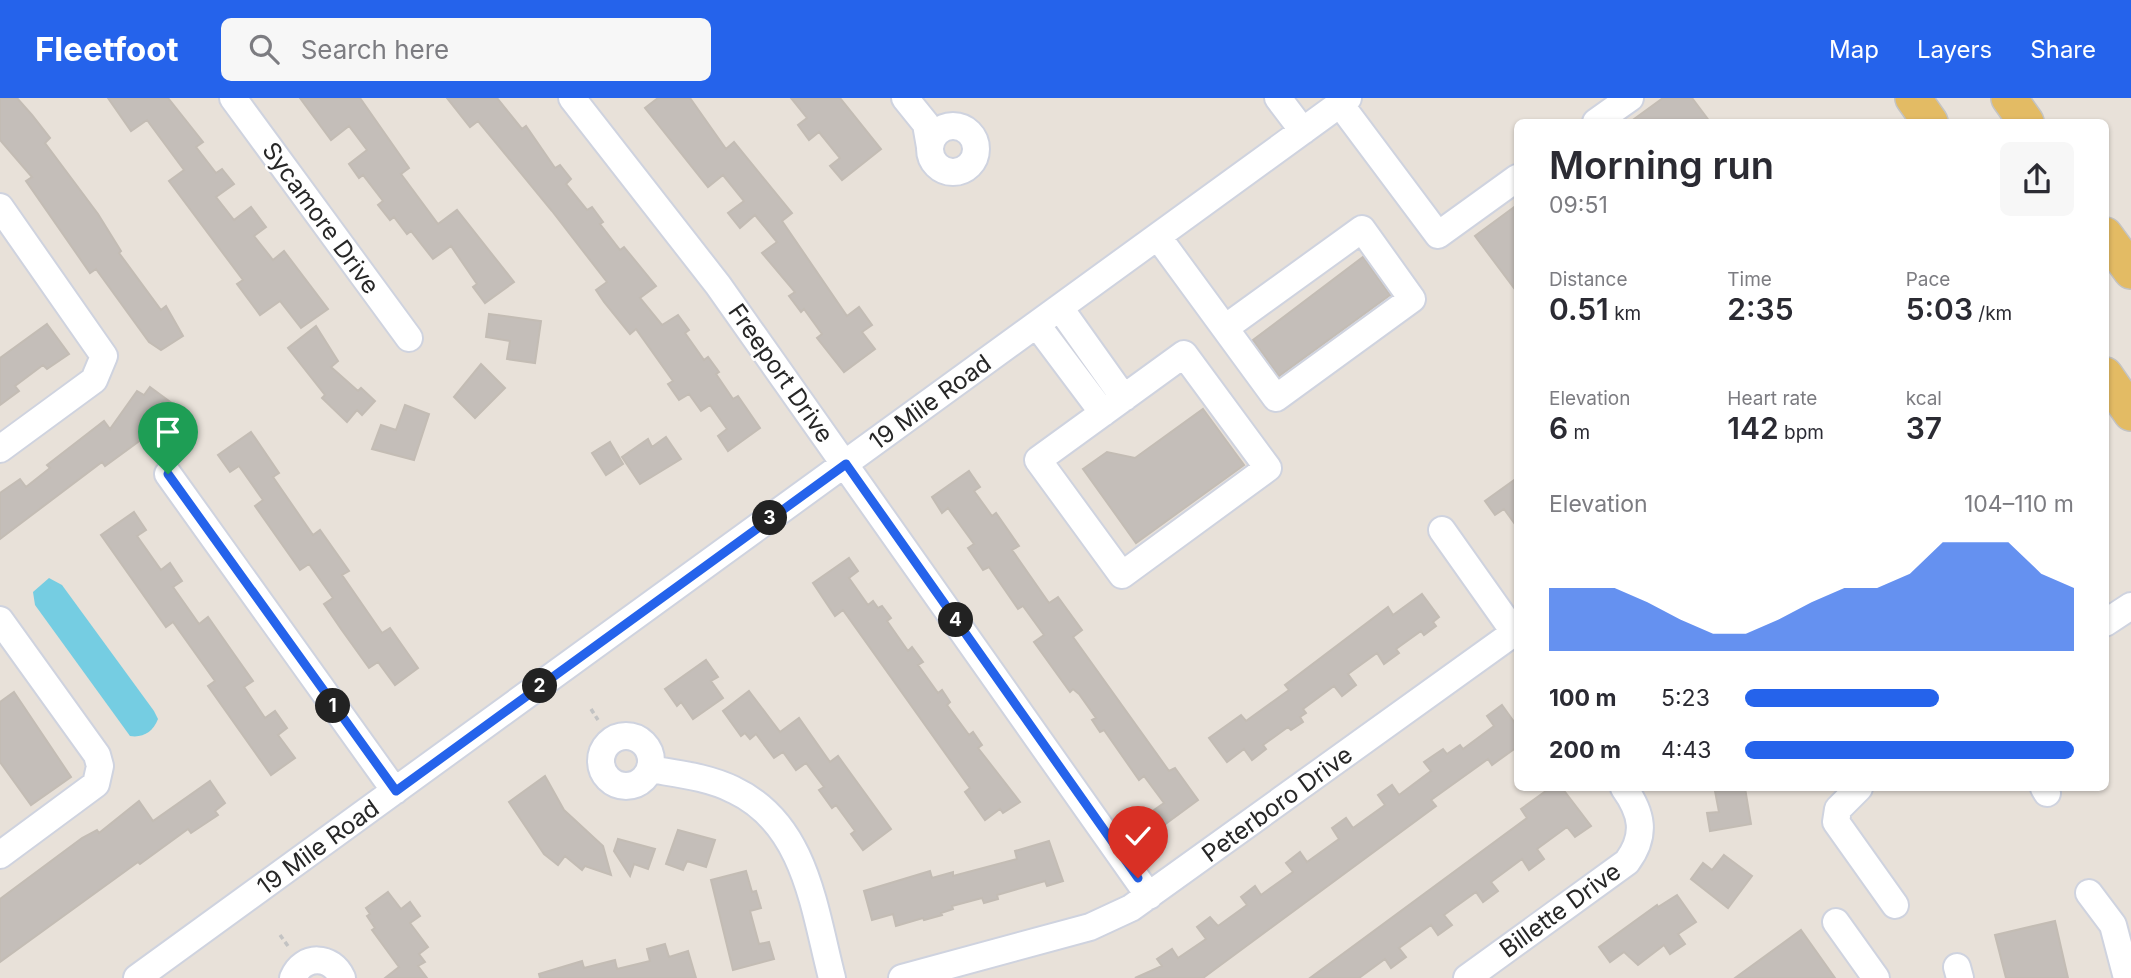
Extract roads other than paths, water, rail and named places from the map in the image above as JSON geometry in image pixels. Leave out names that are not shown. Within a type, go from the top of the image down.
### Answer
[{"type":"main road","points":[[1913,98],[1928,119]]},
{"type":"main road","points":[[2009,98],[2024,119]]},
{"type":"main road","points":[[2109,241],[2131,271]]},
{"type":"main road","points":[[2109,382],[2131,413]]},
{"type":"street","name":"Sycamore Drive","points":[[233,98],[409,338]]},
{"type":"street","name":"Freeport Drive","points":[[572,98],[719,285],[1149,896]]},
{"type":"street","points":[[905,98],[935,133]]},
{"type":"street","points":[[1278,98],[1303,131]]},
{"type":"street","points":[[1599,119],[1630,98]]},
{"type":"street","name":"19 Mile Road","points":[[138,978],[1344,101]]},
{"type":"street","points":[[1344,101],[1438,235],[1514,180]]},
{"type":"street","points":[[0,207],[104,356],[94,380],[0,449]]},
{"type":"street","points":[[1158,237],[1276,398],[1412,299],[1362,229],[1225,328]]},
{"type":"street","points":[[1060,308],[1113,405]]},
{"type":"street","points":[[1037,325],[1113,405]]},
{"type":"street","points":[[1184,354],[1268,468],[1122,575],[1038,460],[1113,405],[1184,354]]},
{"type":"street","points":[[168,474],[396,791]]},
{"type":"street","points":[[1442,530],[1514,631]]},
{"type":"street","points":[[2109,621],[2131,606]]},
{"type":"street","points":[[0,620],[97,755],[100,766],[96,784],[0,855]]},
{"type":"street","name":"Peterboro Drive","points":[[902,978],[1097,925],[1119,915],[1514,635]]},
{"type":"street","points":[[650,769],[733,789],[772,817],[791,842],[804,870],[832,978]]},
{"type":"street","name":"Billette Drive","points":[[1467,978],[1627,862],[1635,851],[1641,832],[1640,814],[1626,791]]},
{"type":"street","points":[[1856,791],[1838,809],[1836,822],[1895,905]]},
{"type":"street","points":[[2089,893],[2113,925],[2127,978]]},
{"type":"street","points":[[1836,922],[1876,978]]},
{"type":"street","points":[[293,978],[304,963],[319,960],[333,964],[342,978]]},
{"type":"water","points":[[49,578],[62,585],[154,711],[158,719],[147,733],[130,736],[35,605],[33,592]]}]
